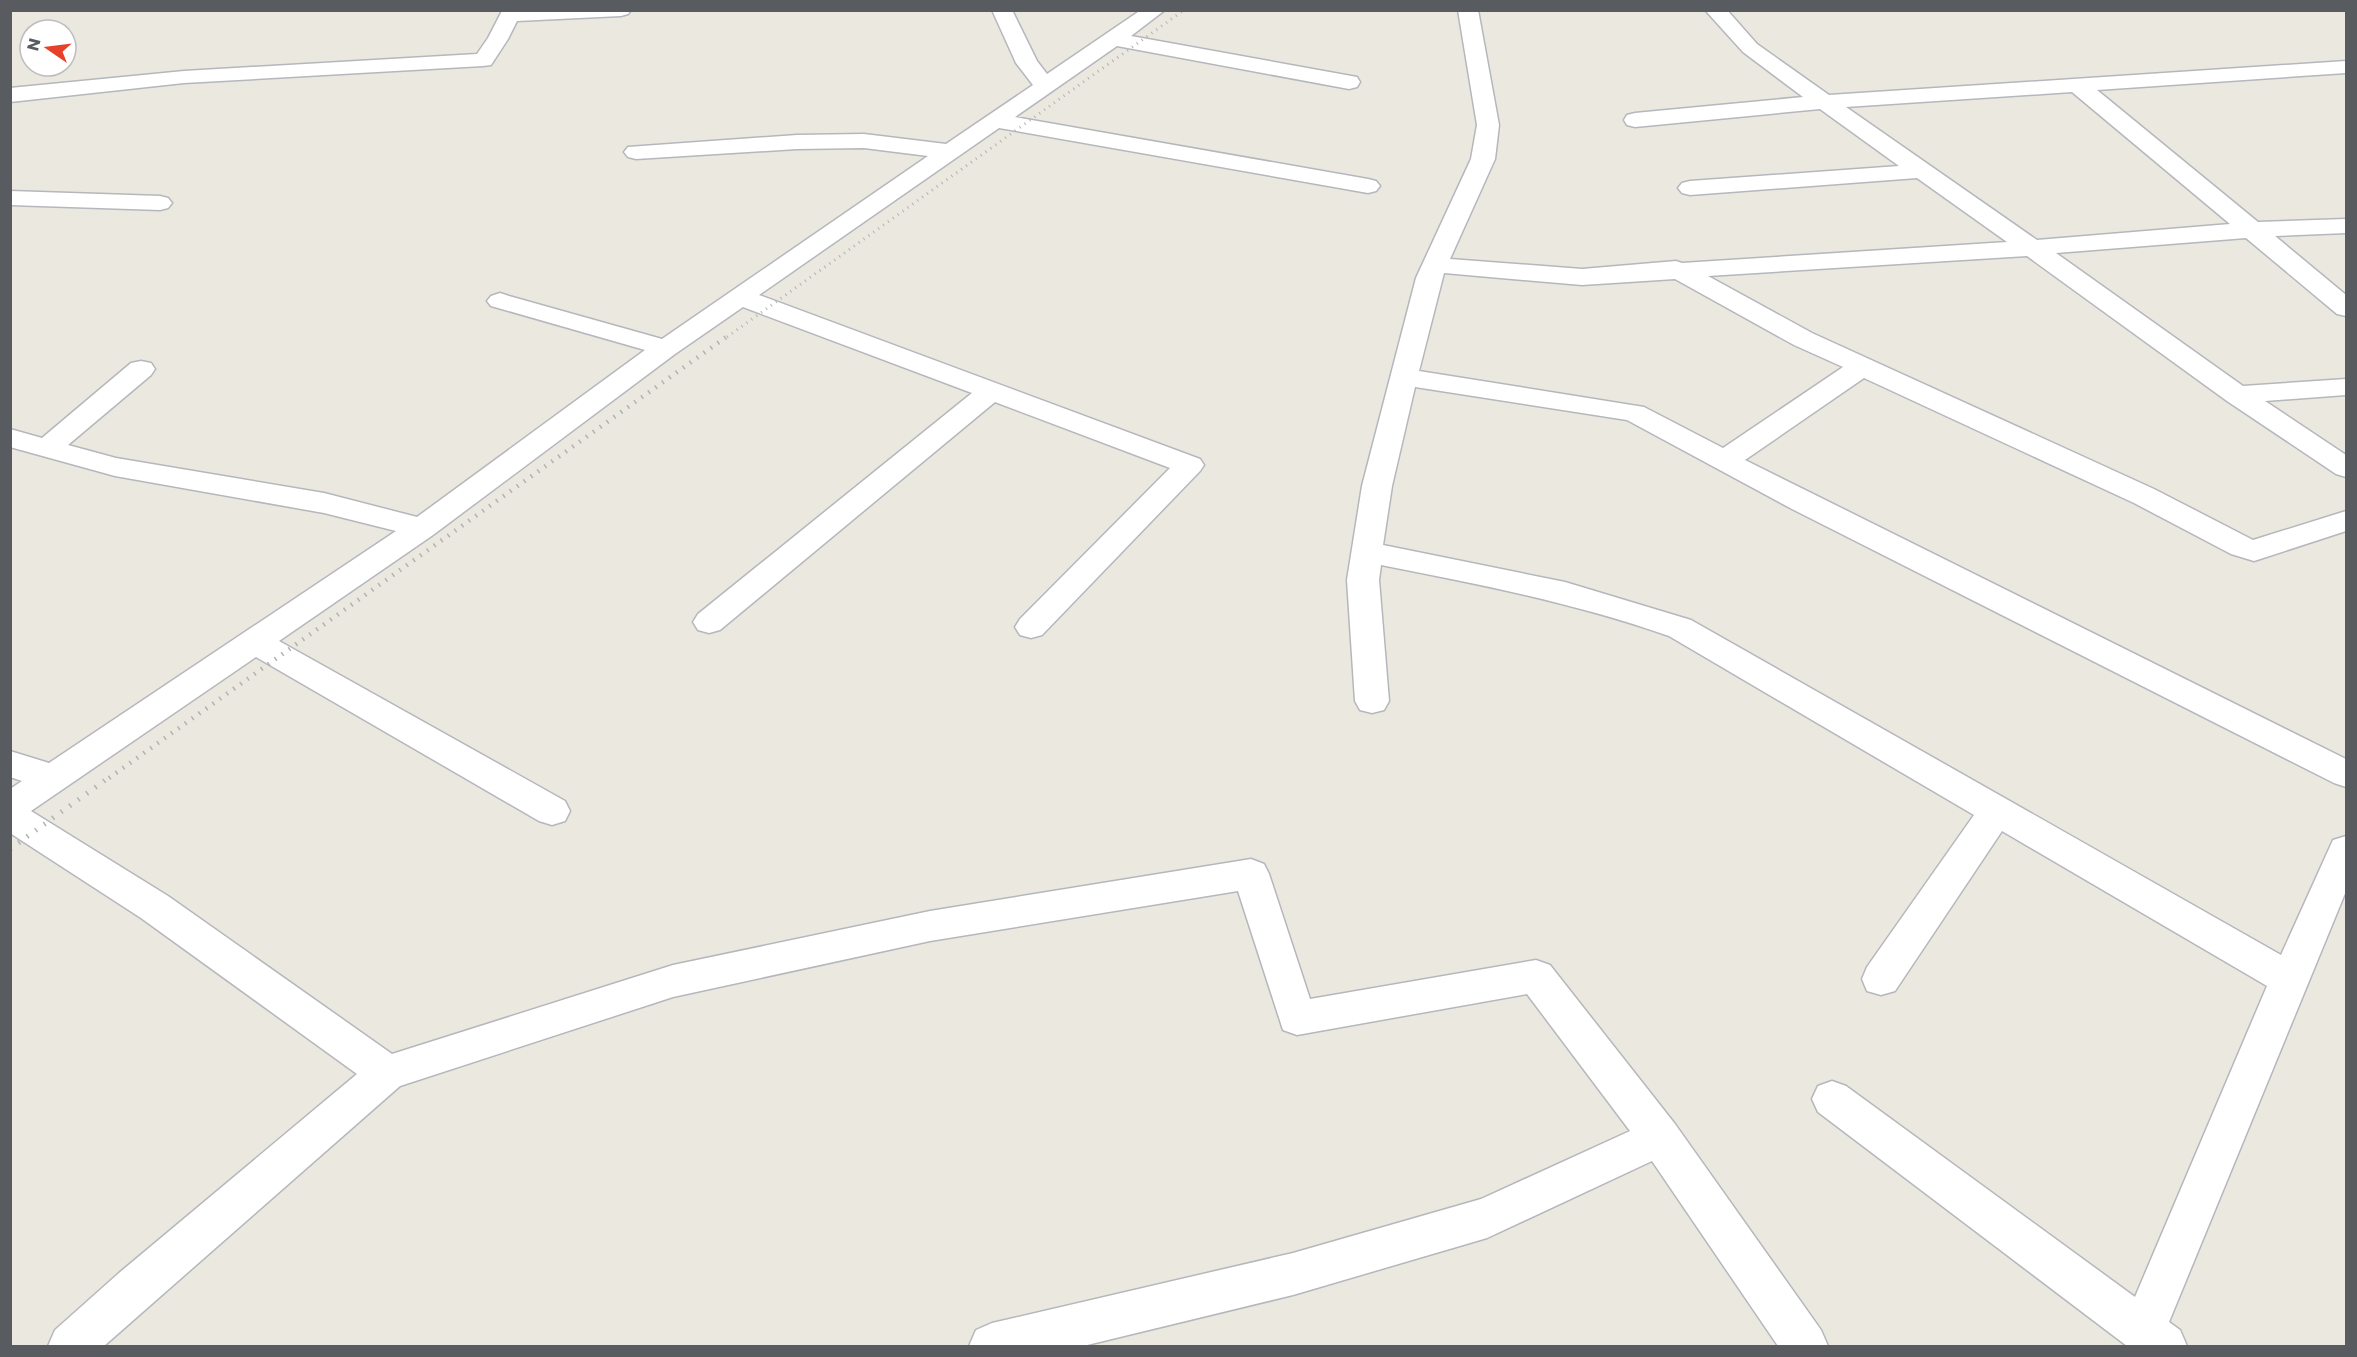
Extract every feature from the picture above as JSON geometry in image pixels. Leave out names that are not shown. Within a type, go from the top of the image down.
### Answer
[{"type":"street","points":[[10,95],[195,76],[483,60],[498,39],[509,15],[621,10]]},
{"type":"street","points":[[1002,10],[1027,63],[1046,87]]},
{"type":"street","points":[[10,807],[422,528],[666,348],[1155,10]]},
{"type":"street","points":[[1372,701],[1363,580],[1377,486],[1429,278],[1483,159],[1488,124],[1468,11],[1491,10]]},
{"type":"street","points":[[1715,10],[1750,48],[1824,102],[2237,395],[2346,468]]},
{"type":"street","points":[[1114,39],[1349,82]]},
{"type":"street","points":[[1635,120],[1824,102],[2346,67]]},
{"type":"street","points":[[2078,86],[2346,308]]},
{"type":"street","points":[[998,120],[1368,186]]},
{"type":"street","points":[[636,152],[797,142],[864,141],[952,152]]},
{"type":"street","points":[[1690,188],[1923,171]]},
{"type":"street","points":[[10,198],[160,203]]},
{"type":"street","points":[[1436,265],[1582,277],[1676,269],[2032,248],[2252,230],[2346,226]]},
{"type":"street","points":[[1676,269],[1803,339],[2144,496],[2242,547],[2254,551],[2346,521]]},
{"type":"street","points":[[740,297],[1190,465],[1031,627]]},
{"type":"street","points":[[500,301],[666,348]]},
{"type":"street","points":[[1724,461],[1863,366]]},
{"type":"street","points":[[47,448],[141,369]]},
{"type":"street","points":[[1404,377],[1634,413],[1724,461],[2346,774]]},
{"type":"street","points":[[2237,395],[2346,387]]},
{"type":"street","points":[[709,622],[992,391]]},
{"type":"street","points":[[10,438],[115,467],[324,503],[422,528]]},
{"type":"street","points":[[1367,552],[1549,588],[1633,610],[1680,628],[2289,979]]},
{"type":"street","points":[[254,641],[552,811]]},
{"type":"street","points":[[10,764],[53,777]]},
{"type":"street","points":[[1881,979],[1997,810]]},
{"type":"street","points":[[10,815],[97,868],[261,981],[387,1073]]},
{"type":"street","points":[[1832,1099],[2154,1339],[2289,979],[2346,850]]},
{"type":"street","points":[[71,1347],[135,1288],[387,1073],[674,981],[930,926],[1251,874],[1297,1018],[1536,976],[1660,1137],[1805,1347]]},
{"type":"street","points":[[992,1347],[1293,1274],[1487,1218],[1660,1137]]},
{"type":"railway","points":[[727,337],[1184,10]]},
{"type":"railway","points":[[109,778],[729,335]]},
{"type":"railway","points":[[10,849],[111,776]]}]
